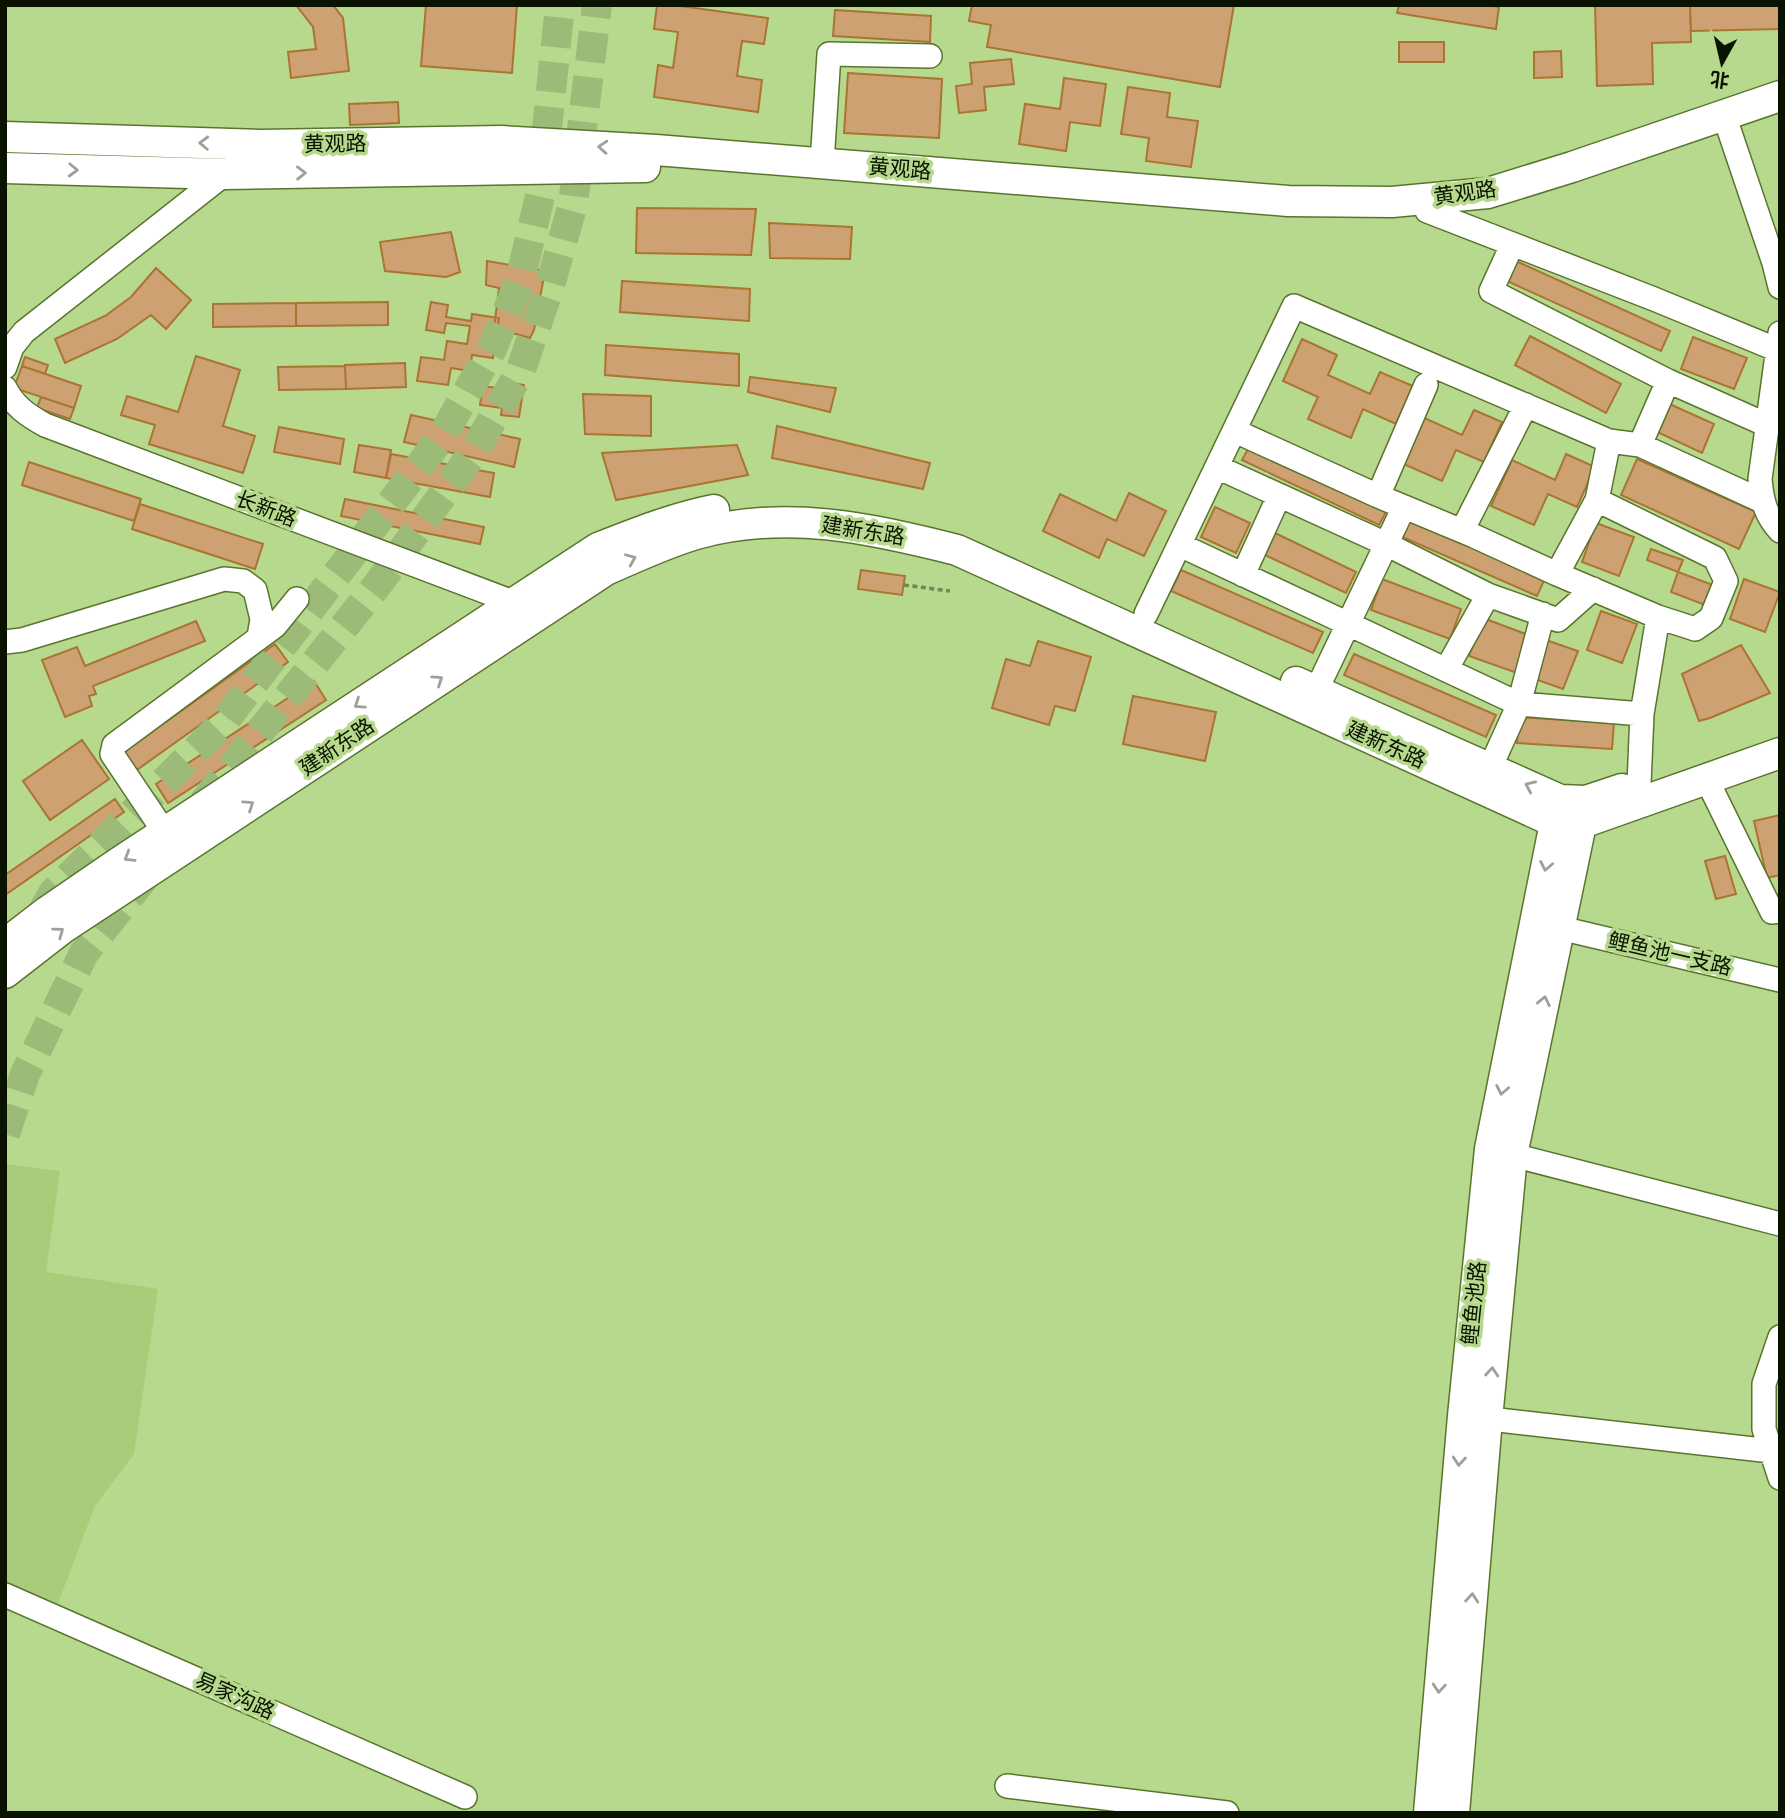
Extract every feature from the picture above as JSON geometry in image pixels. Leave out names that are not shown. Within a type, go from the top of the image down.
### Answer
[{"type":"main road","name":"黄观路","points":[[5,168],[225,174],[658,167],[1293,215],[1400,215],[1493,204],[1573,181],[1726,122],[1780,96]]},
{"type":"main road","name":"黄观路","points":[[5,137],[261,145],[500,141],[822,163],[1288,201],[1392,202],[1488,192],[1726,122],[1780,112]]},
{"type":"main road","name":"建新东路","points":[[5,973],[64,928],[527,607],[598,548],[691,514],[739,505],[784,503],[837,507],[961,534],[1490,768],[1570,811]]},
{"type":"main road","name":"建新东路","points":[[5,944],[118,863],[527,607],[606,570],[695,534],[739,524],[782,521],[820,523],[894,534],[957,550],[1570,811]]},
{"type":"main road","points":[[1570,811],[1780,732]]},
{"type":"main road","points":[[1570,811],[1707,780],[1780,753]]},
{"type":"main road","name":"鲤鱼池路","points":[[1501,1152],[1560,928],[1570,811]]},
{"type":"main road","name":"鲤鱼池路","points":[[1429,1813],[1475,1417],[1501,1152],[1570,811]]},
{"type":"main road","name":"鲤鱼池路","points":[[1454,1813],[1475,1417]]},
{"type":"street","points":[[822,163],[830,54],[930,56]]},
{"type":"street","points":[[1726,122],[1780,287]]},
{"type":"street","points":[[5,367],[12,347],[24,332],[261,145]]},
{"type":"street","points":[[1427,211],[1654,299],[1779,341],[1760,479],[1762,501],[1771,521],[1780,531]]},
{"type":"street","points":[[1512,245],[1491,291],[1668,381],[1767,425]]},
{"type":"street","points":[[1146,614],[1294,306],[1609,441],[1640,445],[1762,501]]},
{"type":"street","points":[[1640,445],[1668,381]]},
{"type":"street","points":[[1378,496],[1426,385]]},
{"type":"street","name":"长新路","points":[[5,388],[12,402],[45,425],[527,607]]},
{"type":"street","points":[[1462,531],[1526,405]]},
{"type":"street","points":[[1235,431],[1658,617],[1695,629],[1711,618],[1726,581],[1715,558],[1597,500]]},
{"type":"street","points":[[1557,574],[1597,500],[1609,441]]},
{"type":"street","points":[[1217,467],[1386,544],[1488,595],[1558,620],[1593,589]]},
{"type":"street","points":[[1243,576],[1279,496]]},
{"type":"street","points":[[1316,691],[1404,507]]},
{"type":"street","points":[[1180,545],[1519,704],[1642,714]]},
{"type":"street","points":[[5,642],[22,640],[224,579],[243,581],[255,590],[262,619],[259,637]]},
{"type":"street","points":[[1447,670],[1488,595]]},
{"type":"street","points":[[165,834],[112,754],[114,745],[275,626],[297,599]]},
{"type":"street","points":[[1490,768],[1519,704],[1543,614]]},
{"type":"street","points":[[1639,784],[1642,714],[1658,617]]},
{"type":"street","points":[[1707,780],[1772,912],[1780,911]]},
{"type":"street","name":"鲤鱼池一支路","points":[[1560,928],[1780,980]]},
{"type":"street","points":[[1501,1152],[1780,1224]]},
{"type":"street","points":[[1780,1337],[1764,1384],[1764,1429],[1780,1478]]},
{"type":"street","points":[[1475,1417],[1771,1451]]},
{"type":"street","name":"易家沟路","points":[[5,1595],[465,1797]]},
{"type":"street","points":[[1007,1786],[1227,1813]]},
{"type":"path","points":[[904,585],[950,591]]},
{"type":"shaded area","points":[[5,1164],[60,1171],[46,1272],[158,1289],[134,1454],[95,1506],[57,1606],[5,1582]]},
{"type":"building","points":[[296,5],[333,5],[343,18],[349,71],[291,78],[288,52],[316,49],[313,27]]},
{"type":"building","points":[[426,5],[517,5],[512,73],[421,66]]},
{"type":"building","points":[[657,5],[768,18],[764,44],[742,41],[737,76],[762,80],[758,112],[654,97],[658,65],[673,68],[678,32],[654,29]]},
{"type":"building","points":[[972,5],[1234,5],[1220,87],[987,47],[991,25],[969,21]]},
{"type":"building","points":[[1399,5],[1499,7],[1496,29],[1397,13]]},
{"type":"building","points":[[1595,5],[1690,5],[1691,42],[1652,43],[1653,84],[1597,86]]},
{"type":"building","points":[[1690,5],[1779,5],[1779,29],[1691,31]]},
{"type":"building","points":[[835,10],[931,16],[930,42],[833,36]]},
{"type":"building","points":[[1399,42],[1444,42],[1444,62],[1399,62]]},
{"type":"building","points":[[1561,51],[1562,77],[1534,78],[1534,52]]},
{"type":"building","points":[[1011,59],[1014,84],[984,87],[986,110],[959,113],[956,86],[972,84],[970,63]]},
{"type":"building","points":[[848,73],[942,79],[939,138],[844,133]]},
{"type":"building","points":[[1064,78],[1106,84],[1100,126],[1070,122],[1066,151],[1019,144],[1025,104],[1060,109]]},
{"type":"building","points":[[1128,87],[1170,93],[1167,117],[1198,121],[1191,167],[1146,161],[1149,138],[1121,134]]},
{"type":"building","points":[[398,102],[399,123],[350,125],[349,104]]},
{"type":"building","points":[[637,208],[756,209],[751,255],[636,253]]},
{"type":"building","points":[[769,223],[852,227],[850,259],[770,258]]},
{"type":"building","points":[[451,232],[460,272],[446,277],[385,271],[380,242]]},
{"type":"building","points":[[487,261],[545,271],[534,330],[530,338],[494,328],[499,288],[486,285]]},
{"type":"building","points":[[1516,261],[1670,331],[1661,351],[1507,281]]},
{"type":"building","points":[[156,268],[191,300],[166,329],[151,315],[117,339],[65,363],[55,339],[105,316],[131,297]]},
{"type":"building","points":[[622,281],[750,289],[749,321],[620,312]]},
{"type":"building","points":[[388,302],[388,325],[296,326],[296,303]]},
{"type":"building","points":[[431,302],[448,305],[446,317],[471,321],[472,314],[499,318],[493,358],[472,355],[470,371],[451,368],[448,385],[417,381],[421,357],[444,360],[447,341],[467,344],[470,326],[446,323],[444,333],[426,330]]},
{"type":"building","points":[[296,303],[296,326],[213,327],[213,304]]},
{"type":"building","points":[[1530,336],[1621,384],[1606,413],[1515,365]]},
{"type":"building","points":[[1693,337],[1747,358],[1734,389],[1681,369]]},
{"type":"building","points":[[1302,339],[1337,355],[1328,375],[1370,394],[1380,372],[1413,386],[1396,424],[1363,409],[1351,438],[1308,419],[1318,397],[1283,381]]},
{"type":"building","points":[[606,345],[739,354],[739,386],[605,375]]},
{"type":"building","points":[[196,356],[240,370],[223,426],[255,436],[243,473],[149,444],[155,425],[121,415],[127,396],[178,412]]},
{"type":"building","points":[[25,357],[48,365],[45,374],[22,366]]},
{"type":"building","points":[[405,363],[406,387],[346,389],[345,365]]},
{"type":"building","points":[[22,366],[81,386],[74,408],[14,388]]},
{"type":"building","points":[[345,366],[346,389],[279,390],[278,367]]},
{"type":"building","points":[[750,377],[836,388],[830,412],[748,392]]},
{"type":"building","points":[[506,382],[524,385],[519,417],[501,415],[502,408],[480,405],[483,386],[505,389]]},
{"type":"building","points":[[583,394],[651,396],[651,436],[585,434]]},
{"type":"building","points":[[41,397],[74,408],[70,419],[37,408]]},
{"type":"building","points":[[1665,402],[1714,424],[1702,453],[1653,430]]},
{"type":"building","points":[[1474,410],[1502,422],[1484,462],[1456,450],[1442,481],[1399,462],[1420,416],[1462,435]]},
{"type":"building","points":[[411,415],[520,439],[514,467],[404,442]]},
{"type":"building","points":[[777,426],[930,463],[923,489],[772,458]]},
{"type":"building","points":[[279,427],[344,439],[340,464],[274,452]]},
{"type":"building","points":[[359,445],[391,450],[386,478],[354,472]]},
{"type":"building","points":[[737,445],[748,475],[616,500],[602,453]]},
{"type":"building","points":[[1249,447],[1386,512],[1379,525],[1242,460]]},
{"type":"building","points":[[391,454],[494,473],[490,497],[386,478]]},
{"type":"building","points":[[1566,454],[1595,467],[1577,507],[1548,494],[1534,525],[1491,506],[1512,460],[1555,480]]},
{"type":"building","points":[[1637,459],[1756,512],[1739,549],[1621,495]]},
{"type":"building","points":[[29,462],[141,499],[134,521],[22,485]]},
{"type":"building","points":[[1129,493],[1166,511],[1144,556],[1107,539],[1099,558],[1043,531],[1060,494],[1116,521]]},
{"type":"building","points":[[345,499],[484,527],[480,544],[341,516]]},
{"type":"building","points":[[140,504],[263,544],[255,569],[132,529]]},
{"type":"building","points":[[1215,507],[1250,523],[1236,553],[1201,537]]},
{"type":"building","points":[[1408,516],[1546,576],[1537,596],[1400,536]]},
{"type":"building","points":[[1596,523],[1634,537],[1619,576],[1582,562]]},
{"type":"building","points":[[1275,533],[1356,572],[1346,593],[1265,555]]},
{"type":"building","points":[[1651,549],[1683,560],[1678,572],[1647,560]]},
{"type":"building","points":[[861,570],[905,576],[902,595],[858,589]]},
{"type":"building","points":[[1181,570],[1323,632],[1313,653],[1171,591]]},
{"type":"building","points":[[1678,572],[1713,585],[1705,605],[1671,592]]},
{"type":"building","points":[[1382,579],[1461,609],[1450,639],[1371,610]]},
{"type":"building","points":[[1744,579],[1780,592],[1765,632],[1730,619]]},
{"type":"building","points":[[1601,611],[1637,624],[1622,663],[1587,650]]},
{"type":"building","points":[[1483,618],[1531,636],[1517,673],[1469,656]]},
{"type":"building","points":[[196,621],[205,641],[93,686],[96,694],[89,696],[92,706],[65,717],[42,660],[77,647],[85,666]]},
{"type":"building","points":[[1546,640],[1578,651],[1563,689],[1532,678]]},
{"type":"building","points":[[1038,641],[1091,657],[1075,711],[1055,706],[1049,725],[992,708],[1006,659],[1030,666]]},
{"type":"building","points":[[275,644],[288,662],[134,772],[121,754]]},
{"type":"building","points":[[1741,645],[1770,693],[1699,721],[1682,674]]},
{"type":"building","points":[[1354,654],[1496,715],[1486,737],[1344,675]]},
{"type":"building","points":[[314,681],[326,700],[168,803],[156,784]]},
{"type":"building","points":[[1133,696],[1216,712],[1205,761],[1123,744]]},
{"type":"building","points":[[1518,717],[1614,723],[1612,749],[1517,743]]},
{"type":"building","points":[[82,740],[109,779],[50,820],[23,781]]},
{"type":"building","points":[[115,799],[124,812],[5,895],[5,875]]},
{"type":"building","points":[[1780,815],[1780,875],[1767,878],[1754,821]]},
{"type":"building","points":[[1725,856],[1736,894],[1716,899],[1705,861]]},
{"type":"tunnel","points":[[42,913],[53,893],[223,723],[441,438],[492,349],[520,280],[540,196],[560,5]]},
{"type":"tunnel","points":[[203,803],[378,584],[473,453],[520,372],[549,289],[573,204],[597,5]]},
{"type":"tunnel","points":[[5,1134],[25,1074],[84,953],[144,878]]}]
